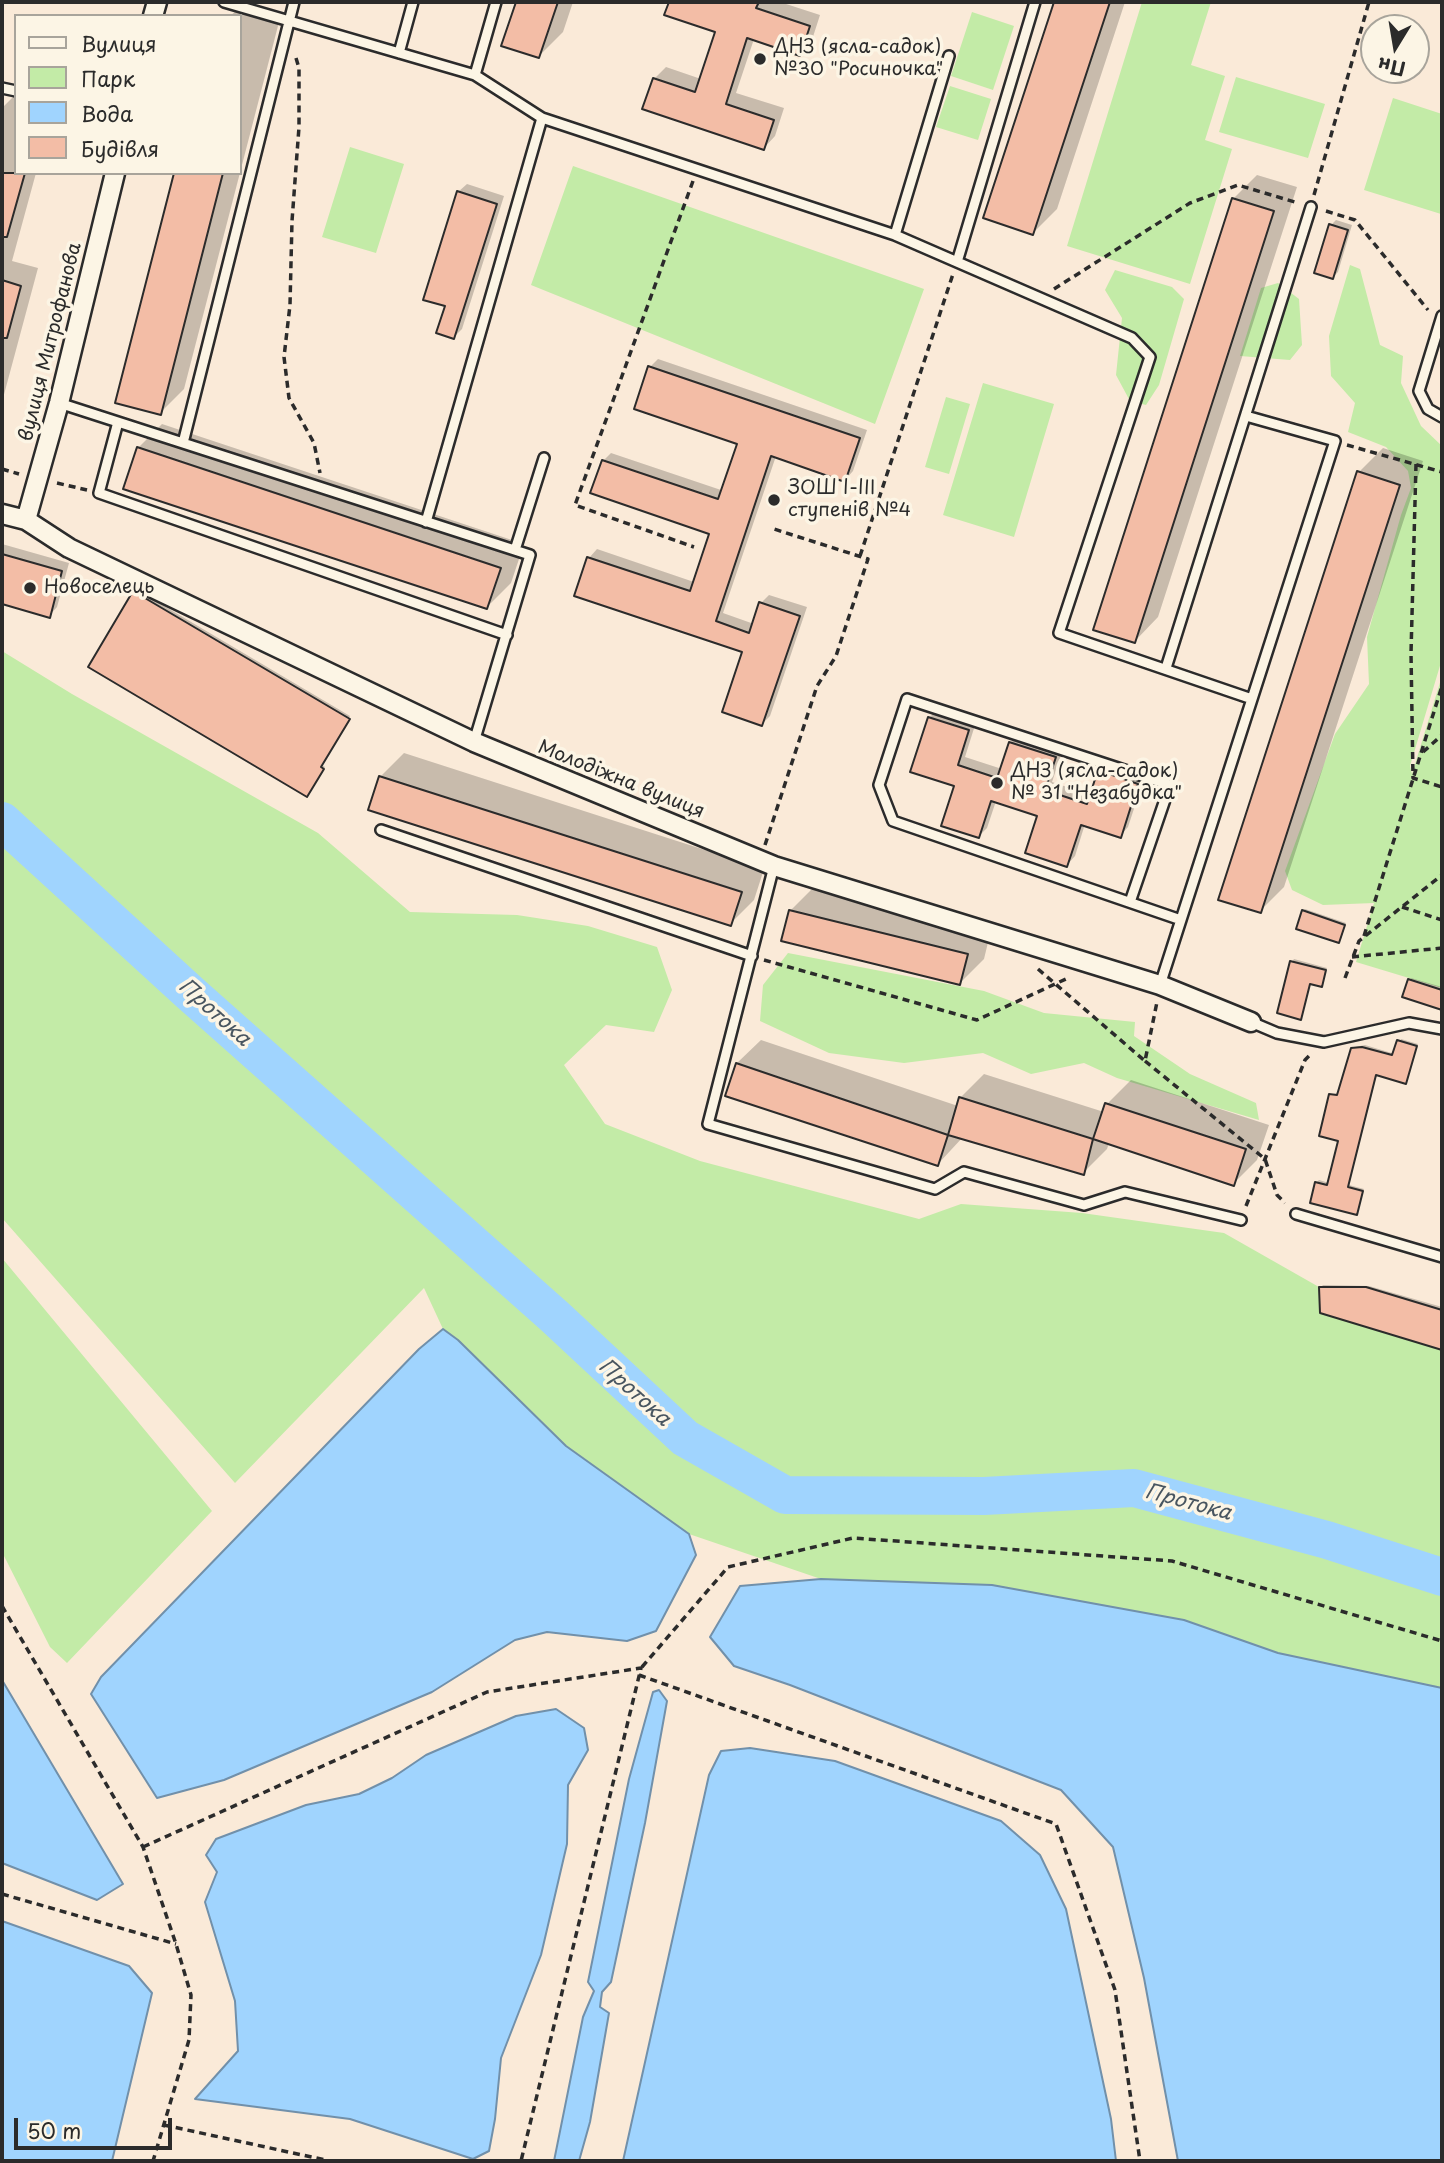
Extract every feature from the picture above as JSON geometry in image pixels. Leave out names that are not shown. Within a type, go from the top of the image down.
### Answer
[{"type":"street","name":"вулиця Митрофанова","points":[[26,520],[59,403],[115,175]]},
{"type":"street","name":"Молодіжна вулиця","points":[[2,514],[26,520],[69,548],[474,742],[767,863],[1160,985],[1251,1022]]},
{"type":"lane","points":[[225,2],[475,75],[542,118],[895,235],[1132,338],[1150,357],[1059,632],[1252,699]]},
{"type":"lane","points":[[183,443],[293,2]]},
{"type":"lane","points":[[399,53],[413,2]]},
{"type":"lane","points":[[475,75],[496,2]]},
{"type":"lane","points":[[957,262],[1035,2]]},
{"type":"lane","points":[[895,235],[949,55]]},
{"type":"lane","points":[[426,522],[542,118]]},
{"type":"lane","points":[[1166,668],[1311,207]]},
{"type":"lane","points":[[1441,321],[1419,391],[1428,409],[1442,417]]},
{"type":"lane","points":[[59,403],[530,555],[474,742]]},
{"type":"lane","points":[[1160,985],[1335,441],[1246,416]]},
{"type":"lane","points":[[118,422],[99,493],[507,635]]},
{"type":"lane","points":[[515,550],[544,458]]},
{"type":"lane","points":[[1130,902],[1170,785],[907,699],[879,785],[893,821],[1181,920]]},
{"type":"lane","points":[[381,830],[752,956]]},
{"type":"lane","points":[[767,863],[752,956],[708,1124],[935,1189],[964,1172],[1084,1205],[1125,1192],[1241,1220]]},
{"type":"lane","points":[[1251,1022],[1277,1033],[1324,1042],[1409,1023],[1442,1029]]},
{"type":"lane","points":[[1296,1214],[1442,1256]]},
{"type":"path","points":[[1311,207],[1369,2]]},
{"type":"path","points":[[296,57],[299,68],[299,127],[292,221],[290,306],[284,357],[289,398],[314,443],[323,488]]},
{"type":"path","points":[[694,547],[576,505],[697,169]]},
{"type":"path","points":[[1040,298],[1190,202],[1238,185],[1356,220],[1441,321]]},
{"type":"path","points":[[860,556],[957,262]]},
{"type":"path","points":[[1335,441],[1442,472]]},
{"type":"path","points":[[1413,778],[1411,653],[1416,464]]},
{"type":"path","points":[[767,863],[817,686],[836,656],[867,559],[774,529]]},
{"type":"path","points":[[1364,936],[1442,686]]},
{"type":"path","points":[[1421,753],[1442,735]]},
{"type":"path","points":[[1413,778],[1442,787]]},
{"type":"path","points":[[1345,978],[1359,941],[1442,876]]},
{"type":"path","points":[[1402,907],[1442,920]]},
{"type":"path","points":[[1352,957],[1442,948]]},
{"type":"path","points":[[752,956],[977,1020],[1095,965]]},
{"type":"path","points":[[1035,967],[1265,1159],[1277,1195],[1296,1214]]},
{"type":"path","points":[[1145,1061],[1160,985]]},
{"type":"path","points":[[1241,1220],[1306,1060],[1324,1042]]},
{"type":"path","points":[[521,2161],[641,1668],[728,1567],[853,1538],[1172,1561],[1442,1641]]},
{"type":"path","points":[[2,1606],[143,1847],[191,1995],[189,2040],[153,2161]]},
{"type":"path","points":[[143,1847],[487,1692],[641,1668]]},
{"type":"path","points":[[639,1675],[1056,1824],[1115,1990],[1140,2161]]},
{"type":"path","points":[[2,1894],[176,1944]]},
{"type":"path","points":[[164,2125],[330,2161]]},
{"type":"green space","points":[[1142,2],[1211,2],[1191,65],[1225,76],[1205,140],[1232,149],[1190,284],[1067,246]]},
{"type":"green space","points":[[972,12],[1014,26],[993,90],[951,76]]},
{"type":"green space","points":[[1236,77],[1325,104],[1308,158],[1219,132]]},
{"type":"green space","points":[[950,86],[991,99],[978,140],[936,127]]},
{"type":"green space","points":[[1393,98],[1442,114],[1441,214],[1364,190]]},
{"type":"green space","points":[[350,147],[404,164],[376,253],[322,237]]},
{"type":"green space","points":[[573,166],[924,289],[875,424],[531,285]]},
{"type":"green space","points":[[1350,265],[1360,269],[1380,345],[1403,356],[1401,383],[1421,426],[1442,446],[1442,659],[1410,766],[1412,774],[1442,676],[1442,988],[1356,962],[1374,903],[1323,905],[1292,890],[1285,871],[1335,734],[1369,684],[1367,637],[1411,488],[1408,471],[1386,447],[1348,432],[1355,403],[1331,376],[1329,336]]},
{"type":"green space","points":[[1115,270],[1172,287],[1184,299],[1159,385],[1146,405],[1130,401],[1116,375],[1122,318],[1105,290]]},
{"type":"green space","points":[[1278,283],[1299,299],[1302,345],[1290,360],[1240,356],[1261,288]]},
{"type":"green space","points":[[983,383],[1054,404],[1014,537],[943,515]]},
{"type":"green space","points":[[946,397],[970,404],[949,474],[925,467]]},
{"type":"green space","points":[[2,651],[72,694],[318,833],[410,912],[517,915],[588,926],[657,947],[672,990],[654,1032],[606,1025],[564,1065],[605,1124],[700,1161],[919,1219],[961,1204],[1082,1213],[1224,1233],[1319,1287],[1320,1313],[1442,1350],[1442,1688],[1278,1653],[1184,1620],[992,1585],[821,1579],[689,1534],[566,1446],[458,1340],[443,1329],[424,1288],[235,1483],[2,1218]]},
{"type":"green space","points":[[788,953],[984,991],[1044,1013],[1135,1022],[1134,1036],[1190,1074],[1256,1103],[1259,1120],[1117,1078],[1084,1063],[1031,1074],[983,1053],[904,1063],[829,1053],[760,1021],[763,985]]},
{"type":"green space","points":[[2,1258],[212,1511],[67,1663],[50,1647],[2,1552]]},
{"type":"water","points":[[443,1329],[458,1340],[566,1446],[689,1534],[696,1555],[656,1631],[627,1641],[547,1632],[515,1640],[432,1692],[224,1780],[157,1798],[91,1694],[101,1677],[419,1349]]},
{"type":"water","points":[[821,1579],[992,1585],[1184,1620],[1278,1653],[1442,1688],[1442,2161],[1178,2161],[1144,1978],[1113,1847],[1061,1790],[734,1666],[710,1637],[740,1586]]},
{"type":"water","points":[[2,1680],[123,1884],[97,1900],[2,1863]]},
{"type":"water","points":[[659,1690],[667,1701],[645,1823],[611,1982],[602,1992],[600,2007],[609,2013],[590,2122],[579,2161],[554,2161],[583,2017],[594,1991],[588,1982],[629,1779],[653,1692]]},
{"type":"water","points":[[556,1709],[584,1728],[588,1750],[568,1785],[567,1844],[541,1955],[501,2058],[489,2151],[473,2159],[350,2119],[195,2099],[238,2051],[235,2001],[205,1902],[217,1872],[206,1855],[216,1839],[306,1805],[359,1794],[392,1778],[426,1755],[516,1716]]},
{"type":"water","points":[[750,1748],[835,1761],[1001,1821],[1040,1855],[1066,1909],[1111,2119],[1116,2161],[623,2161],[709,1775],[721,1751]]},
{"type":"water","points":[[2,1921],[129,1966],[152,1993],[112,2161],[2,2161]]},
{"type":"building","points":[[516,2],[558,2],[539,58],[501,46]]},
{"type":"building","points":[[669,2],[759,2],[756,8],[810,26],[800,56],[747,38],[726,104],[774,120],[764,150],[642,109],[653,78],[695,92],[715,32],[664,15]]},
{"type":"building","points":[[1054,2],[1110,2],[1033,235],[983,218]]},
{"type":"building","points":[[2,173],[24,175],[7,237],[2,237]]},
{"type":"building","points":[[173,175],[222,175],[161,415],[115,403]]},
{"type":"building","points":[[457,191],[497,204],[454,339],[436,333],[445,306],[423,300]]},
{"type":"building","points":[[1232,198],[1274,211],[1135,643],[1093,630]]},
{"type":"building","points":[[1329,224],[1348,230],[1333,279],[1314,273]]},
{"type":"building","points":[[2,280],[21,286],[7,338],[2,338]]},
{"type":"building","points":[[648,366],[860,438],[845,482],[771,456],[716,621],[749,633],[759,602],[800,616],[762,726],[722,712],[742,652],[574,596],[587,557],[690,591],[709,534],[590,493],[602,460],[718,499],[737,444],[634,409]]},
{"type":"building","points":[[137,447],[501,568],[487,609],[123,489]]},
{"type":"building","points":[[1357,471],[1400,485],[1261,913],[1218,900]]},
{"type":"building","name":"Новоселець","points":[[2,554],[62,571],[50,618],[2,604]]},
{"type":"building","points":[[133,591],[350,719],[321,767],[324,769],[307,797],[88,667]]},
{"type":"building","points":[[928,717],[969,730],[958,765],[997,778],[1009,742],[1056,757],[1045,790],[1087,804],[1098,770],[1138,784],[1121,838],[1081,825],[1067,867],[1025,853],[1037,816],[991,801],[979,838],[941,826],[954,786],[910,772]]},
{"type":"building","points":[[379,776],[742,892],[731,926],[368,810]]},
{"type":"building","points":[[789,910],[968,954],[960,985],[781,941]]},
{"type":"building","points":[[1302,910],[1345,925],[1339,943],[1296,929]]},
{"type":"building","points":[[1290,961],[1326,970],[1322,987],[1310,984],[1301,1020],[1277,1013]]},
{"type":"building","points":[[1408,979],[1442,990],[1442,1010],[1402,997]]},
{"type":"building","points":[[1397,1040],[1417,1046],[1406,1084],[1376,1075],[1348,1187],[1363,1191],[1357,1215],[1310,1203],[1315,1182],[1327,1185],[1338,1141],[1319,1136],[1329,1094],[1337,1095],[1351,1048],[1362,1047],[1392,1055]]},
{"type":"building","points":[[736,1063],[948,1135],[938,1166],[725,1096]]},
{"type":"building","points":[[959,1097],[1093,1139],[1084,1175],[948,1135]]},
{"type":"building","points":[[1105,1103],[1246,1149],[1234,1186],[1093,1139]]},
{"type":"building","points":[[1319,1287],[1366,1287],[1442,1310],[1442,1350],[1320,1313]]},
{"type":"waterway","name":"Протока","points":[[2,821],[190,993],[554,1316],[685,1438],[785,1495],[984,1496],[1134,1488],[1327,1540],[1442,1577]]},
{"type":"place","name":"ДНЗ (ясла-садок) №30 \"Росиночка\"","points":[[760,59]]},
{"type":"place","name":"ЗОШ І-ІІІ ступенів №4","points":[[774,500]]},
{"type":"place","name":"Новоселець","points":[[30,588]]},
{"type":"place","name":"ДНЗ (ясла-садок) № 31 \"Незабудка\"","points":[[997,783]]}]
